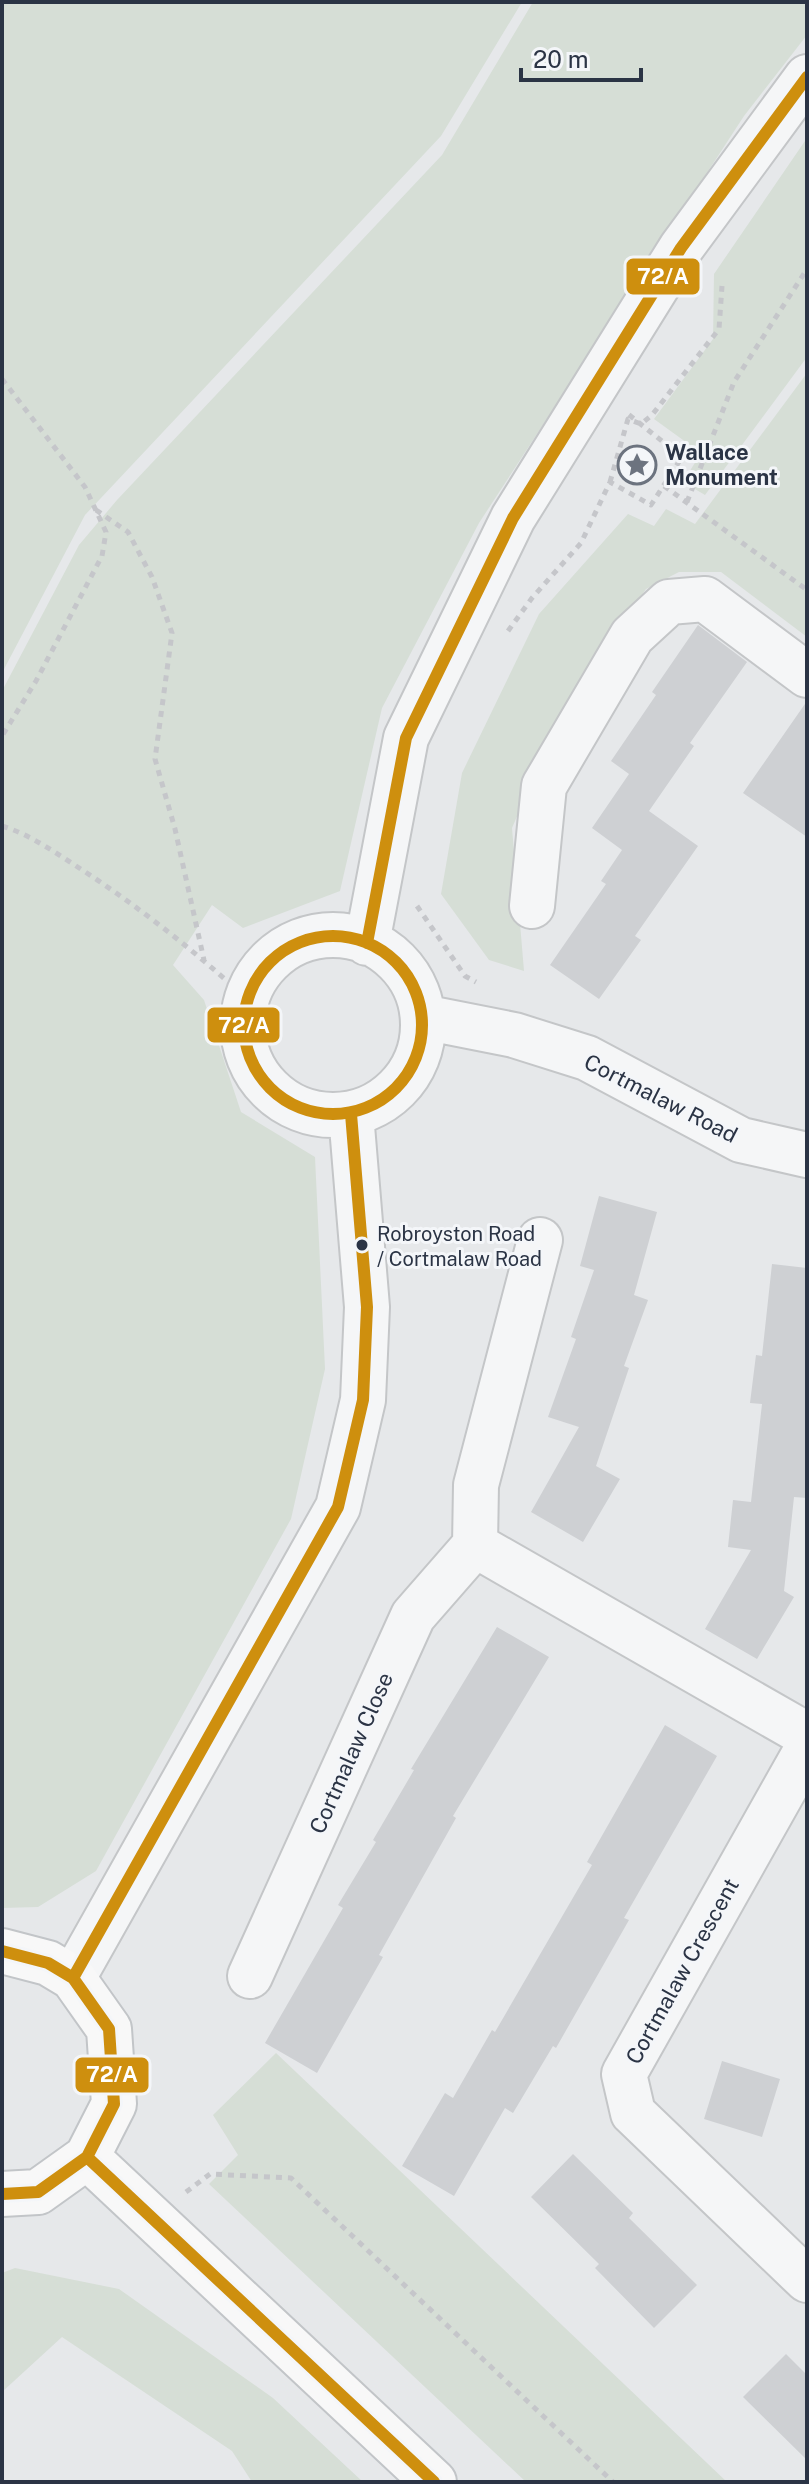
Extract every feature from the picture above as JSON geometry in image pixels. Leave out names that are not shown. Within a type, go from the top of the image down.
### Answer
[{"type":"main road","points":[[2,1951],[48,1963],[73,1978],[109,2029],[114,2104],[87,2157],[38,2192],[2,2194]]},
{"type":"main road","points":[[87,2157],[434,2482]]},
{"type":"street","points":[[367,943],[406,738],[513,518],[681,248],[807,77]]},
{"type":"street","points":[[532,906],[544,786],[632,636],[669,602],[705,599],[807,675]]},
{"type":"street","points":[[316,934],[367,943],[400,964],[416,988],[423,1017],[418,1060],[397,1087],[351,1114],[332,1116],[304,1111],[279,1096],[258,1075],[246,1052],[245,997],[254,979],[293,943],[316,934]]},
{"type":"street","name":"Cortmalaw Road","points":[[423,1017],[514,1035],[587,1058],[741,1140],[807,1155]]},
{"type":"street","points":[[73,1978],[338,1507],[363,1400],[367,1307],[351,1114]]},
{"type":"street","points":[[540,1240],[476,1485],[475,1545],[807,1735]]},
{"type":"street","name":"Cortmalaw Close","points":[[250,1976],[413,1616],[475,1545]]},
{"type":"street","name":"Cortmalaw Crescent","points":[[807,1749],[624,2074],[633,2113],[807,2280]]},
{"type":"path","points":[[687,502],[734,382],[807,269]]},
{"type":"path","points":[[641,424],[652,415],[719,329],[722,286]]},
{"type":"path","points":[[2,379],[85,487],[106,532],[102,556],[36,681],[2,736]]},
{"type":"path","points":[[593,386],[682,457],[651,505],[610,482]]},
{"type":"path","points":[[506,634],[532,598],[581,543],[610,482],[628,419],[641,424]]},
{"type":"path","points":[[664,486],[807,590]]},
{"type":"path","points":[[96,510],[128,532],[152,577],[172,633],[155,759],[175,829],[204,960]]},
{"type":"path","points":[[2,826],[23,833],[113,890],[204,960],[245,997]]},
{"type":"path","points":[[415,902],[465,976],[477,983]]},
{"type":"path","points":[[153,2218],[210,2174],[291,2178],[613,2482]]},
{"type":"shaded area","points":[[2,2],[522,2],[441,136],[85,515],[2,673]]},
{"type":"shaded area","points":[[533,2],[807,2],[807,35],[744,116],[479,523],[382,708],[340,891],[243,928],[212,905],[173,965],[204,1000],[241,1112],[315,1157],[325,1369],[291,1519],[96,1871],[38,1907],[2,1908],[2,691],[79,545],[117,500],[442,155]]},
{"type":"shaded area","points":[[807,138],[807,357],[705,495],[683,482],[701,453],[654,419],[713,339],[714,274]]},
{"type":"shaded area","points":[[807,373],[807,637],[721,572],[679,572],[646,589],[562,712],[512,828],[524,971],[489,960],[441,894],[462,773],[539,614],[628,514],[654,526],[666,509],[695,524]]},
{"type":"shaded area","points":[[276,2053],[727,2482],[526,2482],[209,2184],[238,2155],[213,2115]]},
{"type":"shaded area","points":[[15,2268],[119,2289],[273,2398],[363,2482],[252,2482],[232,2451],[62,2337],[2,2392],[2,2273]]},
{"type":"building","points":[[698,625],[747,662],[690,743],[694,746],[649,811],[698,846],[635,936],[641,940],[599,999],[550,965],[606,884],[601,881],[622,850],[592,828],[629,774],[611,761],[656,695],[652,692]]},
{"type":"building","points":[[807,701],[807,837],[743,793]]},
{"type":"building","points":[[599,1196],[657,1212],[634,1295],[648,1300],[624,1366],[629,1368],[596,1466],[620,1479],[583,1542],[531,1512],[579,1427],[548,1417],[576,1339],[571,1337],[594,1270],[580,1266]]},
{"type":"building","points":[[772,1264],[807,1268],[807,1498],[794,1497],[784,1591],[794,1597],[757,1659],[705,1629],[751,1550],[728,1547],[733,1500],[751,1502],[762,1404],[750,1403],[756,1355],[762,1356]]},
{"type":"building","points":[[497,1627],[549,1657],[453,1816],[456,1818],[379,1955],[383,1957],[317,2073],[265,2043],[343,1908],[338,1905],[376,1842],[373,1840],[414,1770],[411,1769]]},
{"type":"building","points":[[665,1725],[717,1756],[624,1918],[629,1920],[556,2048],[553,2046],[513,2113],[505,2108],[454,2196],[402,2166],[445,2093],[453,2098],[492,2030],[495,2032],[592,1865],[587,1862]]},
{"type":"building","points":[[722,2061],[780,2079],[762,2137],[704,2119]]},
{"type":"building","points":[[573,2154],[633,2213],[629,2218],[697,2285],[654,2328],[595,2268],[599,2264],[531,2197]]},
{"type":"building","points":[[786,2354],[807,2375],[807,2460],[743,2397]]},
{"type":"transit line","name":"72/A","points":[[367,943],[406,738],[513,518],[681,248],[807,77]]},
{"type":"transit line","name":"72/A","points":[[333,936],[367,942],[396,962],[416,991],[422,1025],[416,1059],[396,1088],[367,1108],[333,1114],[299,1108],[270,1088],[250,1059],[244,1025],[250,991],[270,962],[299,942],[333,936]]},
{"type":"transit line","name":"72/A","points":[[73,1978],[338,1507],[363,1400],[367,1307],[351,1114]]},
{"type":"transit line","name":"72/A","points":[[2,1951],[48,1963],[73,1978],[109,2029],[114,2104],[87,2157],[38,2192],[2,2194]]},
{"type":"transit line","name":"72/A","points":[[87,2157],[434,2482]]},
{"type":"place","name":"Wallace Monument","points":[[637,465]]},
{"type":"place","name":"Robroyston Road / Cortmalaw Road","points":[[362,1245]]}]
